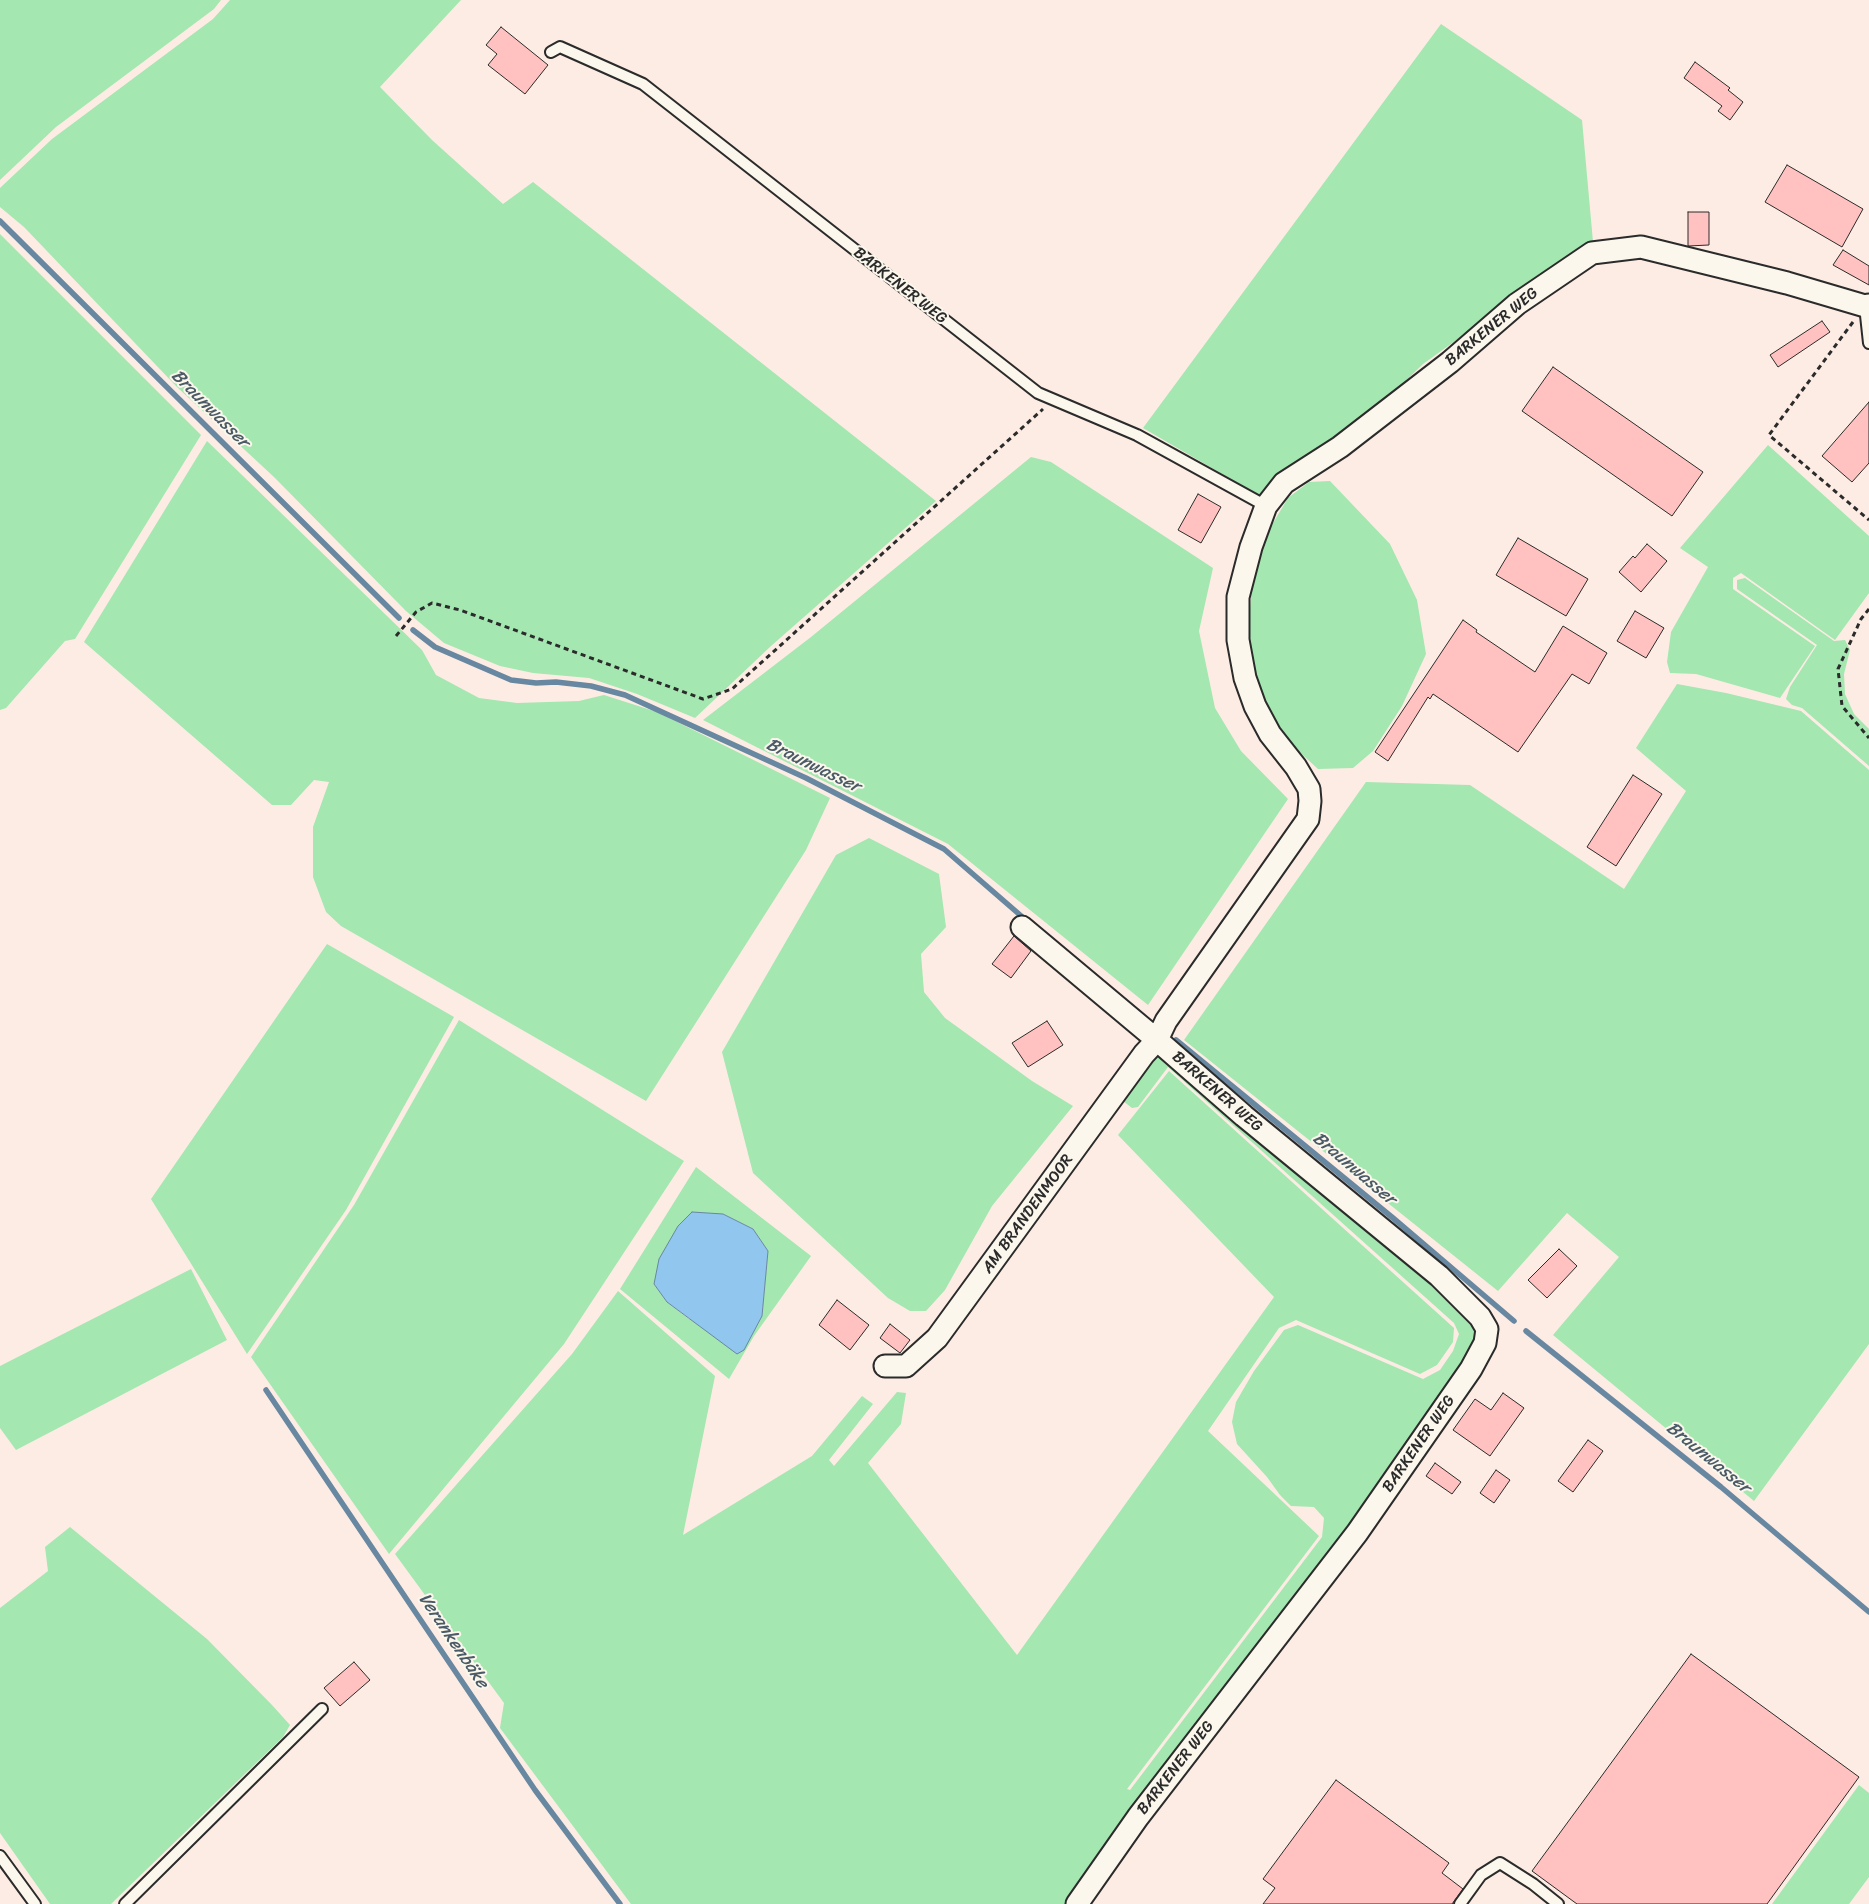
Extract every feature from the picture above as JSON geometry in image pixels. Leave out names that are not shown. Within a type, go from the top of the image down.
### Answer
[{"type":"street","name":"BARKENER WEG","points":[[1157,1040],[1166,1022],[1308,819],[1309,789],[1296,767],[1270,734],[1255,706],[1245,678],[1238,640],[1238,597],[1250,548],[1266,506],[1284,483],[1340,447],[1450,362],[1517,304],[1592,253],[1641,247],[1768,278],[1867,305]]},
{"type":"street","name":"BARKENER WEG","points":[[1022,926],[1244,1116],[1439,1276],[1480,1317],[1487,1329],[1485,1343],[1471,1369],[1357,1533],[1138,1817],[1077,1904]]},
{"type":"street","name":"AM BRANDENMOOR","points":[[885,1366],[906,1366],[937,1338],[1144,1054],[1157,1040]]},
{"type":"lane","name":"BARKENER WEG","points":[[551,52],[560,47],[643,84],[1038,393],[1137,435],[1266,506]]},
{"type":"lane","points":[[1867,305],[1869,343]]},
{"type":"lane","points":[[124,1904],[322,1709]]},
{"type":"lane","points":[[0,1856],[35,1904]]},
{"type":"lane","points":[[1460,1904],[1481,1875],[1500,1863],[1534,1884],[1558,1904]]},
{"type":"path","points":[[1867,305],[1769,435],[1869,520]]},
{"type":"path","points":[[396,636],[416,612],[432,603],[460,610],[703,699],[732,690],[1053,400]]},
{"type":"path","points":[[1869,609],[1861,619],[1838,669],[1842,706],[1869,738]]},
{"type":"green space","points":[[0,0],[221,0],[214,9],[56,127],[0,180]]},
{"type":"green space","points":[[230,0],[461,0],[380,87],[432,140],[503,204],[533,182],[936,501],[771,646],[695,718],[637,694],[589,678],[533,673],[500,666],[444,643],[406,611],[274,477],[177,387],[24,227],[0,207],[0,188],[52,139],[213,19]]},
{"type":"green space","points":[[1441,24],[1582,120],[1593,242],[1423,364],[1386,400],[1260,496],[1143,428]]},
{"type":"green space","points":[[0,234],[201,435],[75,639],[65,641],[6,708],[0,710]]},
{"type":"green space","points":[[207,441],[422,650],[436,675],[479,698],[517,703],[579,701],[604,695],[657,712],[830,798],[806,850],[646,1101],[341,926],[326,912],[313,877],[313,827],[329,782],[314,780],[291,805],[272,805],[84,642]]},
{"type":"green space","points":[[1768,445],[1869,536],[1869,593],[1835,640],[1741,573],[1733,578],[1733,589],[1815,646],[1780,698],[1696,674],[1670,673],[1667,662],[1671,632],[1708,567],[1680,548]]},
{"type":"green space","points":[[1031,457],[1051,462],[1213,568],[1199,631],[1215,708],[1241,751],[1288,799],[1148,1005],[948,844],[703,720],[811,637]]},
{"type":"green space","points":[[1330,481],[1390,544],[1417,600],[1426,654],[1402,706],[1373,751],[1353,768],[1318,769],[1279,733],[1264,699],[1247,647],[1252,583],[1264,538],[1288,498],[1309,482]]},
{"type":"green space","points":[[1745,578],[1834,641],[1845,640],[1850,650],[1844,674],[1845,694],[1854,714],[1869,729],[1869,766],[1802,708],[1792,705],[1786,699],[1790,687],[1817,645],[1737,589],[1737,580]]},
{"type":"green space","points":[[1677,684],[1726,693],[1801,711],[1869,770],[1869,1344],[1754,1501],[1553,1335],[1619,1257],[1567,1213],[1498,1291],[1184,1040],[1366,782],[1470,785],[1624,889],[1686,791],[1636,748]]},
{"type":"green space","points":[[869,838],[939,874],[946,927],[921,954],[924,992],[945,1018],[1032,1081],[1073,1106],[992,1206],[945,1290],[926,1311],[910,1311],[888,1298],[753,1173],[722,1052],[836,855]]},
{"type":"green space","points":[[327,944],[454,1017],[346,1210],[247,1354],[151,1199]]},
{"type":"green space","points":[[459,1020],[684,1161],[564,1344],[389,1554],[251,1357],[354,1205]]},
{"type":"green space","points":[[1162,1050],[1474,1321],[1474,1343],[1467,1366],[1071,1904],[631,1904],[500,1728],[504,1703],[395,1554],[572,1354],[618,1291],[715,1376],[683,1535],[812,1456],[862,1396],[873,1404],[829,1460],[834,1466],[897,1392],[906,1393],[901,1424],[868,1463],[1017,1655],[1274,1297],[1118,1135],[1169,1071],[1454,1328],[1453,1342],[1437,1365],[1420,1374],[1296,1320],[1279,1328],[1208,1431],[1319,1536],[1127,1789],[1130,1790],[1322,1537],[1324,1518],[1314,1507],[1291,1506],[1280,1495],[1267,1477],[1237,1444],[1232,1422],[1236,1402],[1254,1371],[1284,1330],[1298,1325],[1423,1379],[1440,1370],[1453,1351],[1459,1334],[1454,1323],[1168,1067],[1138,1107],[1132,1108],[1123,1101]]},
{"type":"green space","points":[[696,1167],[811,1256],[754,1336],[729,1379],[620,1289]],"holes":[[[723,1214],[753,1229],[768,1251],[762,1316],[689,1319],[667,1302],[654,1284]]]},
{"type":"green space","points":[[191,1269],[227,1340],[16,1450],[0,1428],[0,1366]]},
{"type":"green space","points":[[70,1527],[207,1639],[290,1725],[283,1737],[111,1904],[50,1904],[0,1833],[0,1608],[48,1571],[45,1547]]},
{"type":"green space","points":[[1859,1785],[1869,1793],[1869,1877],[1849,1904],[1772,1904]]},
{"type":"water","points":[[692,1212],[723,1214],[753,1229],[768,1251],[762,1316],[744,1350],[737,1354],[667,1302],[654,1284],[659,1259],[678,1226]]},
{"type":"building","points":[[501,27],[548,65],[525,94],[488,65],[497,54],[486,45]]},
{"type":"building","points":[[1695,62],[1730,88],[1728,90],[1743,102],[1730,120],[1718,111],[1722,106],[1684,78]]},
{"type":"building","points":[[1787,165],[1863,209],[1842,247],[1765,202]]},
{"type":"building","points":[[1688,212],[1709,212],[1709,245],[1688,246]]},
{"type":"building","points":[[1843,250],[1869,266],[1869,285],[1833,265]]},
{"type":"building","points":[[1822,321],[1830,332],[1778,367],[1770,355]]},
{"type":"building","points":[[1553,367],[1703,472],[1672,516],[1522,411]]},
{"type":"building","points":[[1869,402],[1869,463],[1852,482],[1822,456]]},
{"type":"building","points":[[1198,494],[1221,507],[1201,543],[1178,530]]},
{"type":"building","points":[[1518,538],[1588,579],[1566,616],[1496,575]]},
{"type":"building","points":[[1647,544],[1667,561],[1641,592],[1619,572]]},
{"type":"building","points":[[1635,611],[1664,628],[1646,658],[1617,641]]},
{"type":"building","points":[[1463,620],[1477,630],[1476,632],[1535,672],[1563,626],[1607,653],[1589,684],[1572,674],[1518,752],[1433,694],[1430,699],[1428,697],[1388,761],[1375,752]]},
{"type":"building","points":[[1633,775],[1662,794],[1616,866],[1587,847]]},
{"type":"building","points":[[1014,936],[1031,951],[1011,978],[992,964]]},
{"type":"building","points":[[1047,1021],[1063,1045],[1028,1067],[1012,1043]]},
{"type":"building","points":[[1559,1249],[1577,1266],[1547,1298],[1528,1280]]},
{"type":"building","points":[[837,1300],[869,1325],[850,1350],[819,1325]]},
{"type":"building","points":[[890,1324],[910,1340],[900,1353],[880,1338]]},
{"type":"building","points":[[1503,1393],[1524,1408],[1490,1456],[1453,1430],[1475,1399],[1491,1410]]},
{"type":"building","points":[[1588,1440],[1603,1451],[1573,1492],[1558,1481]]},
{"type":"building","points":[[1435,1463],[1461,1482],[1452,1494],[1426,1476]]},
{"type":"building","points":[[1496,1470],[1510,1480],[1494,1503],[1480,1493]]},
{"type":"building","points":[[1691,1654],[1859,1777],[1767,1904],[1577,1904],[1532,1871]]},
{"type":"building","points":[[354,1662],[370,1680],[340,1706],[324,1688]]},
{"type":"building","points":[[1336,1780],[1449,1863],[1442,1873],[1463,1889],[1452,1904],[1263,1904],[1275,1888],[1263,1879]]},
{"type":"waterway","name":"Braunwasser","points":[[0,221],[399,618]]},
{"type":"waterway","name":"Braunwasser","points":[[413,630],[435,647],[511,680],[591,686],[625,695],[806,778],[944,849],[1027,921]]},
{"type":"waterway","name":"Braunwasser","points":[[1176,1040],[1393,1218],[1514,1321]]},
{"type":"waterway","name":"Braunwasser","points":[[1526,1331],[1721,1487],[1869,1612]]},
{"type":"waterway","name":"Verankenbäke","points":[[266,1390],[535,1790],[620,1904]]}]
